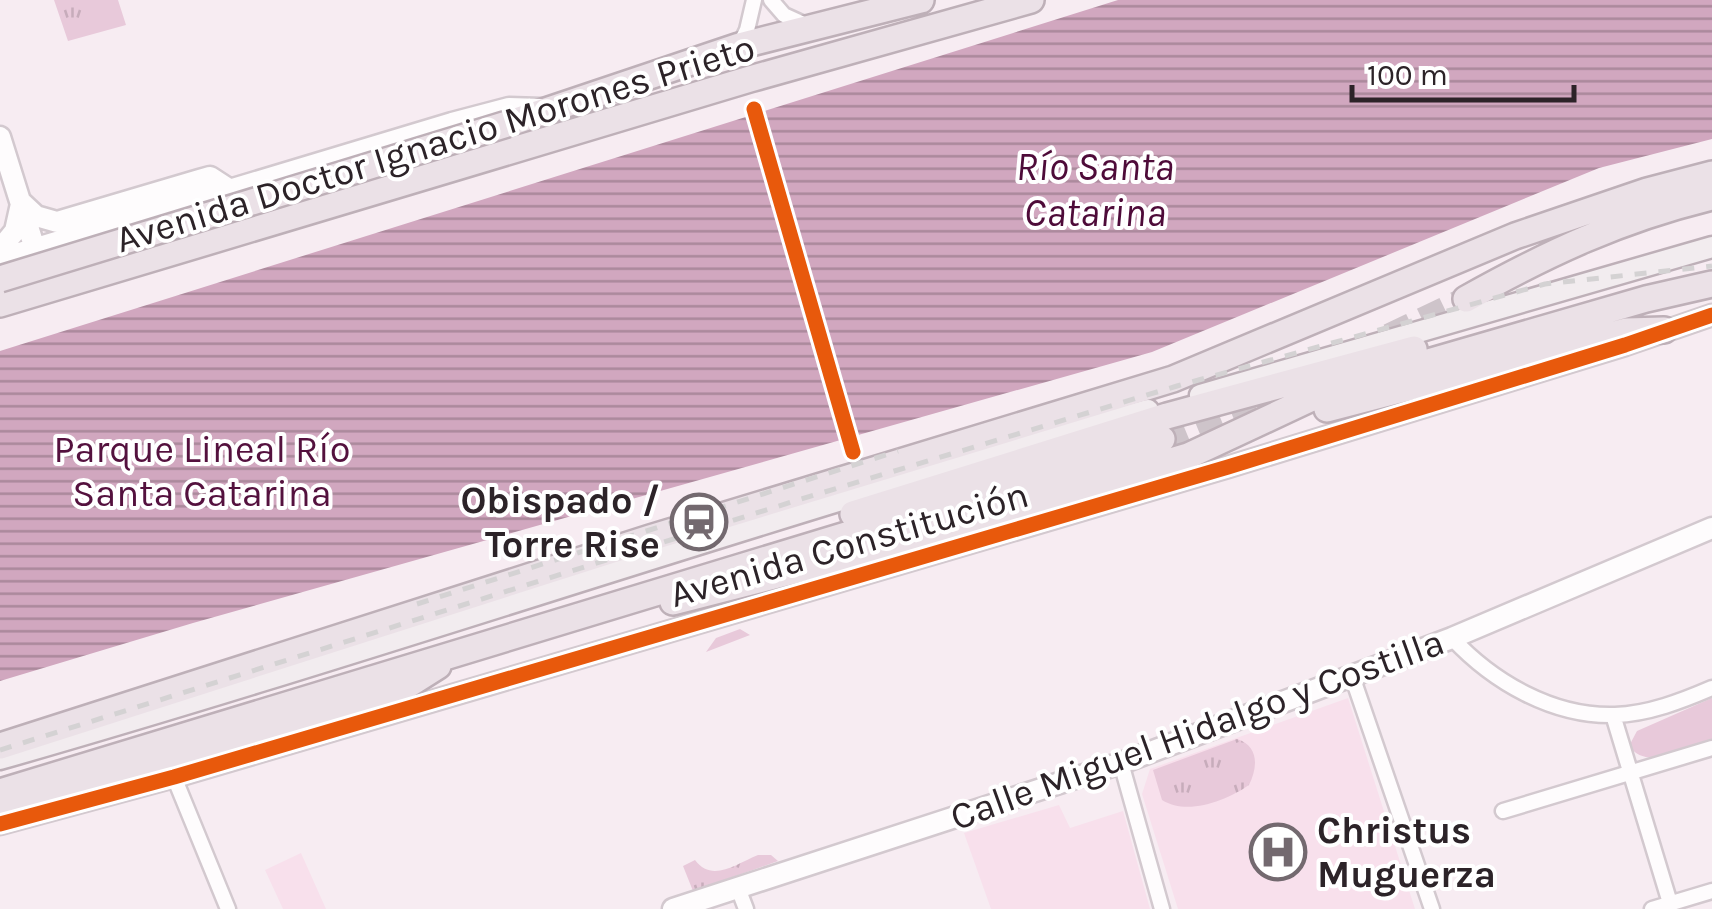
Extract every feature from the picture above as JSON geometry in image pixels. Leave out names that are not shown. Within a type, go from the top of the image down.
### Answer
[{"type":"highway","name":"Avenida Doctor Ignacio Morones Prieto","points":[[0,279],[507,124],[739,46],[921,0]]},
{"type":"highway","name":"Avenida Doctor Ignacio Morones Prieto","points":[[852,52],[904,28],[984,0]]},
{"type":"highway","name":"Avenida Doctor Ignacio Morones Prieto","points":[[0,304],[694,96],[1031,0]]},
{"type":"highway","points":[[1661,209],[1712,176]]},
{"type":"highway","name":"Avenida Constitución","points":[[0,746],[650,538],[1173,378],[1515,236],[1647,190],[1712,176]]},
{"type":"highway","points":[[1466,298],[1559,249],[1661,209],[1712,197]]},
{"type":"highway","points":[[0,289],[20,281],[30,271],[35,248]]},
{"type":"highway","points":[[677,584],[707,564],[741,550],[1166,416],[1712,270]]},
{"type":"highway","points":[[551,622],[598,621],[820,564],[1188,456],[1342,388],[1646,299],[1712,284]]},
{"type":"highway","points":[[1264,422],[1444,380],[1626,331],[1664,330]]},
{"type":"highway","name":"Avenida Constitución","points":[[0,792],[1162,439]]},
{"type":"highway","points":[[0,812],[381,702],[417,682],[449,656]]},
{"type":"main road","name":"Avenida Constitución","points":[[0,759],[196,702],[960,462],[1712,247]]},
{"type":"street","points":[[739,46],[754,0]]},
{"type":"street","points":[[771,0],[784,15],[808,26]]},
{"type":"street","points":[[870,12],[901,0]]},
{"type":"street","points":[[0,258],[509,108],[548,109]]},
{"type":"street","points":[[0,138],[35,248]]},
{"type":"street","points":[[22,202],[36,216],[57,222],[199,180],[210,178],[230,190]]},
{"type":"street","points":[[0,250],[15,232],[22,202]]},
{"type":"street","name":"Avenida Constitución","points":[[0,824],[174,777],[1228,466],[1712,315]]},
{"type":"street","name":"Calle Miguel Hidalgo y Costilla","points":[[673,909],[1120,763],[1452,638],[1712,528]]},
{"type":"street","points":[[1452,638],[1478,665],[1516,690],[1554,705],[1613,716],[1644,712],[1712,688]]},
{"type":"street","points":[[1352,676],[1432,909]]},
{"type":"street","points":[[1613,716],[1670,906]]},
{"type":"street","points":[[1503,810],[1712,748]]},
{"type":"street","points":[[1120,763],[1162,909]]},
{"type":"street","points":[[174,777],[228,909]]},
{"type":"street","points":[[738,888],[746,909]]},
{"type":"street","points":[[1652,909],[1712,891]]},
{"type":"shaded area","name":"Christus Muguerza","points":[[1348,698],[1415,909],[1178,909],[1142,794],[1150,769]]},
{"type":"shaded area","points":[[1059,805],[1070,828],[1123,811],[1150,909],[991,909],[964,833]]},
{"type":"shaded area","points":[[301,853],[326,909],[283,909],[265,870]]},
{"type":"green space","points":[[54,0],[118,0],[126,25],[68,41]]},
{"type":"green space","points":[[740,629],[750,635],[706,652],[716,638]]},
{"type":"green space","points":[[1712,698],[1712,739],[1657,757],[1646,757],[1629,746],[1637,731]]},
{"type":"green space","points":[[1237,739],[1249,747],[1255,758],[1249,785],[1194,807],[1162,800],[1153,770]]},
{"type":"green space","points":[[758,855],[771,855],[778,861],[693,891],[683,866],[695,860],[702,867],[717,871]]},
{"type":"water","name":"Río Santa Catarina","points":[[1118,0],[1712,0],[1712,139],[1599,168],[1152,352],[0,681],[0,351]]},
{"type":"tunnel","points":[[1389,336],[1466,299]]},
{"type":"tunnel","points":[[1162,439],[1259,399]]},
{"type":"railway","points":[[0,750],[798,500],[1177,386],[1545,284],[1712,266]]},
{"type":"railway","points":[[417,604],[898,451]]},
{"type":"cycle path","points":[[754,109],[853,452]]},
{"type":"cycle path","points":[[0,824],[174,777],[1228,467],[1712,315]]},
{"type":"place","name":"Obispado / Torre Rise","points":[[699,522]]},
{"type":"place","name":"Christus Muguerza","points":[[1278,852]]},
{"type":"park label","name":"Parque Lineal Río Santa Catarina","points":[[202,471]]}]
